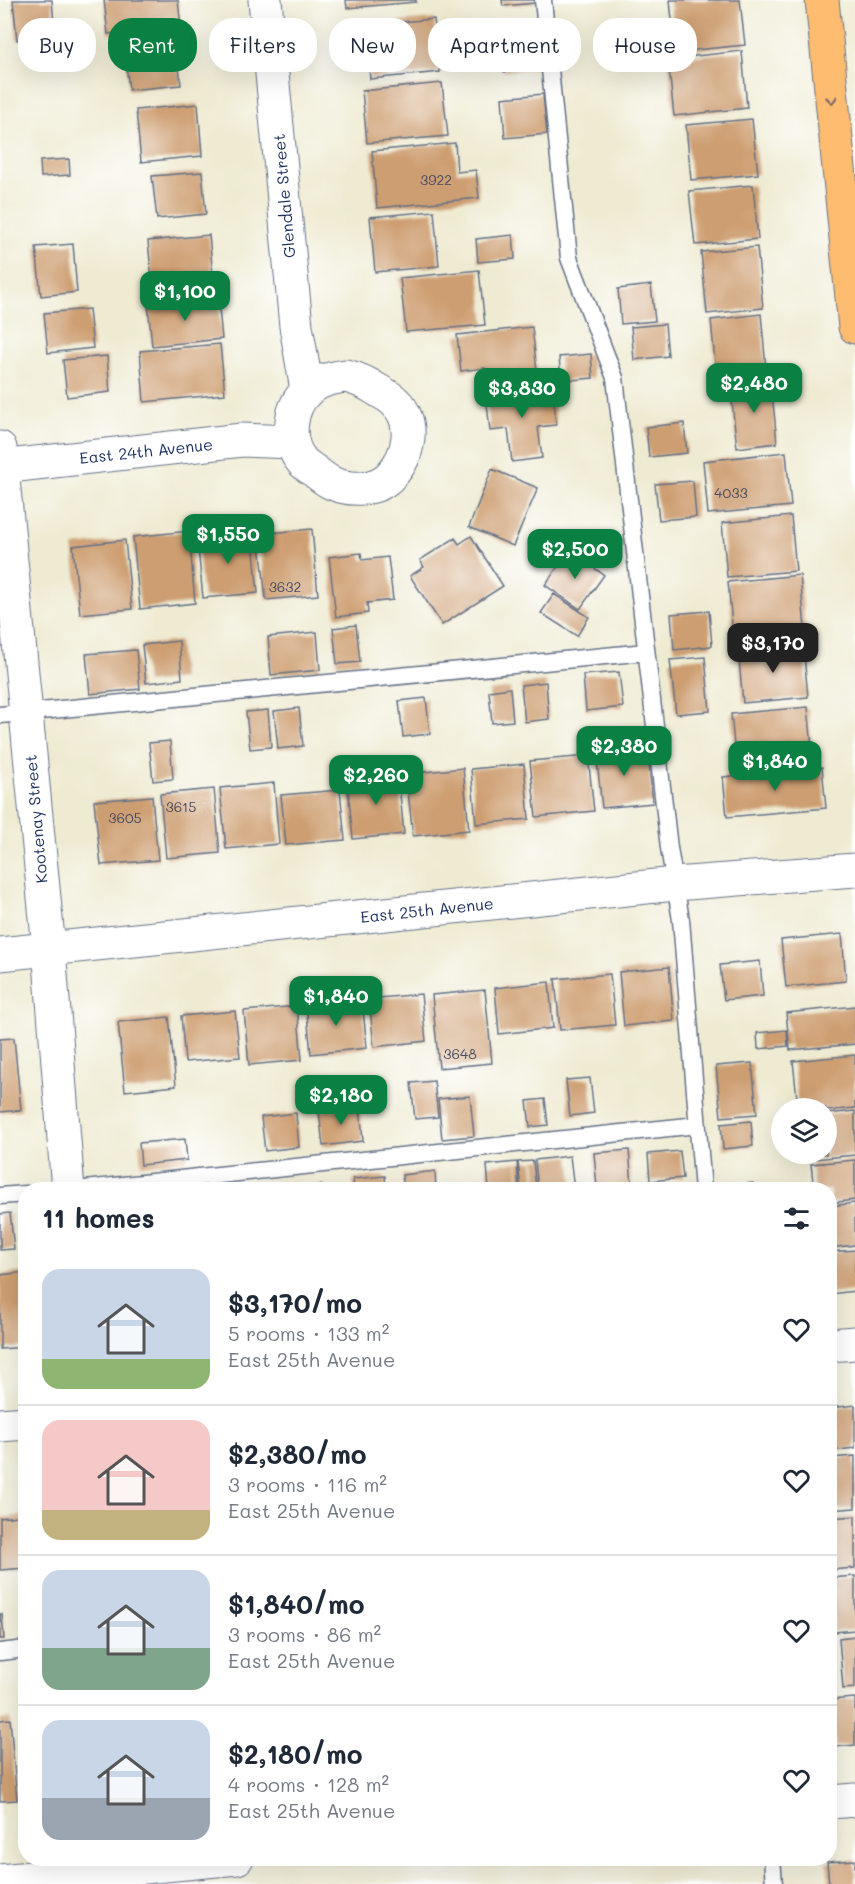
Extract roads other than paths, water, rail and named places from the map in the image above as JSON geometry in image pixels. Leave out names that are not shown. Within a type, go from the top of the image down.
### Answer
[{"type":"main road","points":[[822,0],[855,327]]},
{"type":"street","name":"Glendale Street","points":[[266,0],[296,326],[307,390]]},
{"type":"street","points":[[346,376],[361,379],[396,402],[406,420],[409,441],[403,461],[390,478],[371,487],[350,489],[330,482],[301,461],[292,442],[291,423],[296,406],[307,390],[325,379],[346,376]]},
{"type":"street","name":"East 24th Avenue","points":[[1,460],[242,440],[292,442]]},
{"type":"street","name":"Kootenay Street","points":[[1,460],[13,714],[49,949],[67,1182]]},
{"type":"street","name":"East 25th Avenue","points":[[0,954],[675,884],[855,870]]},
{"type":"street","points":[[837,1344],[855,1343]]},
{"type":"street","points":[[0,1425],[18,1424]]},
{"type":"street","points":[[837,1801],[855,1800]]},
{"type":"street","points":[[0,1881],[157,1870],[184,1866]]},
{"type":"lane","points":[[543,0],[569,258],[615,378],[669,848],[681,920],[702,1182]]},
{"type":"lane","points":[[13,714],[646,652]]},
{"type":"lane","points":[[152,1182],[698,1125]]},
{"type":"lane","points":[[0,1196],[18,1195]]},
{"type":"lane","points":[[0,1652],[18,1650]]},
{"type":"lane","points":[[773,1866],[774,1884]]}]
